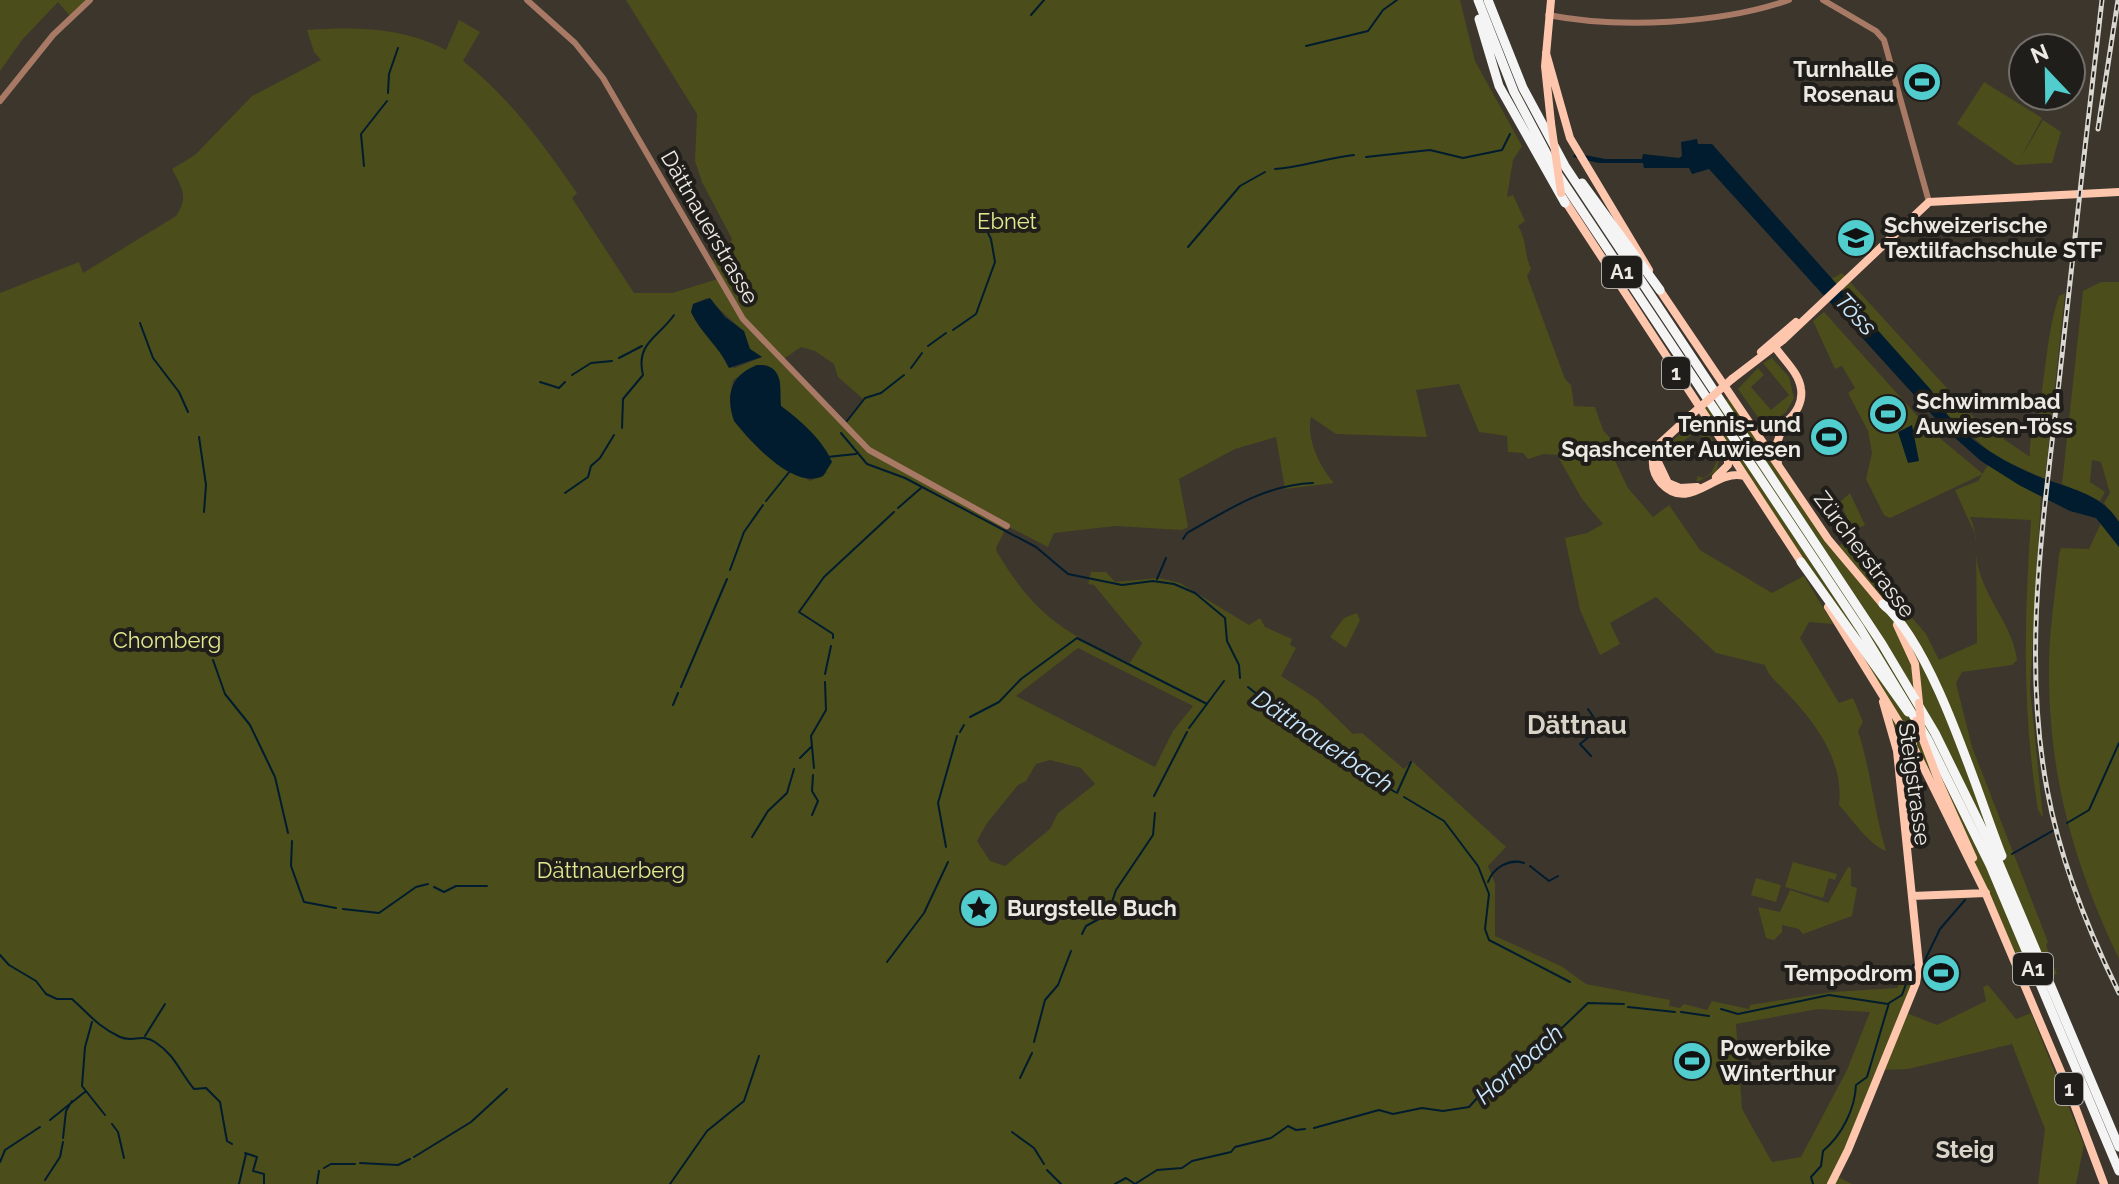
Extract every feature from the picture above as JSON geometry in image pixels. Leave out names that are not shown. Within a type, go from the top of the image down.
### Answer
[{"type":"highway","name":"A1","points":[[1476,0],[1494,73],[1512,111],[1563,198]]},
{"type":"highway","name":"A1","points":[[1476,0],[1516,96],[1557,173],[1874,649],[1921,726],[1990,865],[2119,1171]]},
{"type":"highway","name":"A1","points":[[1488,0],[1528,100],[1565,166],[1902,677],[1960,779],[2119,1147]]},
{"type":"highway","name":"A1","points":[[1565,166],[1581,181],[1660,290]]},
{"type":"highway","name":"A1","points":[[1801,562],[1901,705],[1921,726]]},
{"type":"highway","name":"A1","points":[[1883,604],[1904,626],[1929,671],[2014,883],[2026,927]]},
{"type":"main road","name":"Zürcherstrasse","points":[[1551,0],[1546,53],[1551,123],[1563,198],[1801,562],[1920,758],[1985,893]]},
{"type":"main road","name":"Zürcherstrasse","points":[[1546,53],[1570,138],[1660,290],[1840,555],[1883,604],[1909,647],[1919,687],[1923,742],[2070,1093],[2104,1184]]},
{"type":"main road","points":[[1744,476],[1726,476],[1691,494],[1671,491],[1657,478],[1653,464],[1657,445],[1803,318],[1929,202],[2119,192]]},
{"type":"main road","points":[[1755,360],[1775,347],[1803,318]]},
{"type":"main road","points":[[1775,347],[1796,375],[1801,388],[1799,406],[1784,423],[1776,446],[1778,465]]},
{"type":"main road","points":[[1751,427],[1764,431],[1784,423]]},
{"type":"main road","points":[[1667,435],[1658,454],[1659,469],[1668,483],[1680,488],[1699,487],[1720,474],[1728,465],[1728,451]]},
{"type":"main road","name":"Steigstrasse","points":[[1831,1184],[1846,1157],[1916,983],[1919,965],[1895,740],[1872,679]]},
{"type":"main road","name":"Steigstrasse","points":[[1912,896],[1910,764],[1919,703]]},
{"type":"main road","points":[[1912,896],[1985,893]]},
{"type":"street","points":[[0,101],[53,35],[90,0]]},
{"type":"street","name":"Dättnauerstrasse","points":[[527,0],[575,43],[597,70],[743,319],[866,448],[1007,526]]},
{"type":"street","points":[[1548,15],[1662,22],[1767,7],[1789,0]]},
{"type":"street","points":[[1823,0],[1882,37],[1929,202]]},
{"type":"green space","points":[[0,0],[90,0],[71,17],[58,2],[22,40],[0,71]]},
{"type":"green space","points":[[626,0],[1460,0],[1475,61],[1522,146],[1513,160],[1507,197],[1513,195],[1525,221],[1518,226],[1531,269],[1527,276],[1565,379],[1571,385],[1574,406],[1595,407],[1603,430],[1619,448],[1615,461],[1628,488],[1653,517],[1669,505],[1700,550],[1772,593],[1804,576],[1833,624],[1809,622],[1800,638],[1839,703],[1853,698],[1863,722],[1858,731],[1886,851],[1867,837],[1839,805],[1837,774],[1826,745],[1809,718],[1765,665],[1716,653],[1656,597],[1610,623],[1620,644],[1600,655],[1580,610],[1565,538],[1587,533],[1603,524],[1582,499],[1557,455],[1544,454],[1528,459],[1523,453],[1508,452],[1507,436],[1479,432],[1459,384],[1416,390],[1427,437],[1336,434],[1311,417],[1315,452],[1334,483],[1285,489],[1276,437],[1235,449],[1179,479],[1188,527],[1182,530],[1115,526],[1054,533],[1048,547],[1007,526],[997,552],[1025,592],[1053,620],[1087,642],[1130,663],[1142,643],[1094,585],[1088,584],[1091,572],[1106,572],[1115,582],[1159,578],[1180,583],[1249,625],[1260,618],[1265,627],[1292,639],[1290,645],[1296,648],[1281,676],[1317,699],[1353,734],[1362,733],[1404,769],[1412,761],[1506,847],[1488,866],[1495,883],[1495,936],[1561,966],[1586,984],[1670,1000],[1669,1006],[1680,1008],[1684,1004],[1707,1010],[1712,1001],[1749,1009],[1750,1005],[1832,992],[1897,988],[1904,978],[1916,983],[1904,1012],[1937,1025],[1986,1001],[1983,987],[1988,985],[2016,1019],[2031,1013],[2084,1145],[2076,1184],[2038,1184],[2045,1129],[2012,1044],[1908,1069],[1881,1070],[1836,1176],[1852,1184],[0,1184],[0,293],[79,262],[83,273],[176,216],[183,198],[172,169],[195,155],[252,96],[321,60],[314,52],[307,30],[378,30],[429,42],[446,50],[459,20],[480,32],[463,61],[511,106],[551,157],[577,193],[572,198],[634,293],[672,293],[718,279],[709,263],[729,249],[732,239],[702,182],[695,161],[697,114]],"holes":[[[707,298],[739,327],[750,349],[762,357],[735,368],[728,367],[691,312],[693,304]],[[801,347],[815,351],[834,364],[838,377],[863,399],[844,424],[782,360]],[[757,365],[767,365],[780,380],[781,406],[810,435],[827,473],[810,481],[765,452],[742,429],[734,415],[731,399],[733,380]],[[1078,648],[1193,706],[1173,731],[1155,767],[1016,696]],[[1050,760],[1081,768],[1095,784],[1058,813],[1050,829],[1005,866],[990,861],[977,841],[987,823],[1018,785],[1026,781],[1036,764]],[[1818,1009],[1870,1012],[1847,1070],[1801,1157],[1772,1162],[1742,1109],[1736,1024]]]},
{"type":"green space","points":[[1984,82],[2007,96],[2007,112],[2032,112],[2042,118],[2021,157],[2043,120],[2061,132],[2052,163],[2016,165],[1957,124]]},
{"type":"green space","points":[[1842,273],[1976,420],[2030,457],[2052,323],[2059,296],[2065,293],[2045,479],[1996,457],[1948,415],[1931,390],[1831,279]]},
{"type":"green space","points":[[2101,282],[2119,282],[2119,522],[2104,503],[2110,493],[2101,462],[2092,460],[2090,482],[2105,492],[2100,501],[2062,484],[2083,291]]},
{"type":"green space","name":"Schwimmbad Auwiesen-Töss","points":[[1824,312],[1929,429],[1983,474],[1890,518],[1884,515],[1866,479],[1872,453],[1868,431],[1848,393],[1855,388],[1842,366],[1835,369],[1813,321]]},
{"type":"green space","points":[[1772,358],[1789,377],[1794,398],[1786,412],[1765,427],[1738,389],[1758,368],[1764,375],[1751,387],[1771,410],[1789,395],[1763,363]]},
{"type":"green space","points":[[1731,398],[1834,547],[1858,538],[1875,575],[1926,634],[1939,660],[1977,643],[1976,548],[1986,590],[2010,636],[2017,660],[2012,665],[1962,672],[1956,683],[1972,747],[2048,942],[2046,945],[2057,974],[2026,987],[1919,758],[1910,764],[1911,845],[1895,740],[1882,699],[1824,599],[1699,408]]},
{"type":"green space","points":[[1697,418],[1720,453],[1717,471],[1699,481],[1696,481],[1698,476],[1703,478],[1711,473],[1719,457],[1713,443],[1695,433],[1683,441],[1687,449],[1675,457],[1668,445]]},
{"type":"green space","points":[[1988,465],[2041,495],[2030,689],[2043,818],[2038,810],[2027,701],[2026,629],[2031,520],[1970,517],[1975,534],[1955,490],[1978,481]]},
{"type":"green space","points":[[1850,493],[1865,525],[1853,531],[1840,502]]},
{"type":"green space","points":[[2101,523],[2119,547],[2119,959],[2076,852],[2066,816],[2053,743],[2050,705],[2050,637],[2059,555],[2061,548],[2089,549]]},
{"type":"green space","points":[[1357,613],[1360,620],[1346,648],[1330,637],[1344,618]]},
{"type":"green space","points":[[1793,862],[1837,874],[1835,880],[1829,878],[1823,898],[1785,887]]},
{"type":"green space","points":[[1848,867],[1851,868],[1851,886],[1857,888],[1852,916],[1803,934],[1799,929],[1782,925],[1782,932],[1774,940],[1766,938],[1758,907],[1780,912],[1790,890],[1828,903]]},
{"type":"green space","points":[[1756,878],[1781,885],[1776,902],[1751,895]]},
{"type":"water","name":"Töss","points":[[1697,139],[1698,144],[1712,144],[1931,390],[1964,432],[2008,462],[2103,504],[2119,522],[2119,547],[2096,518],[2070,511],[2019,485],[1981,461],[1944,428],[1709,169],[1692,174],[1689,168],[1644,168],[1643,163],[1599,163],[1573,157],[1575,153],[1605,159],[1642,159],[1643,154],[1679,158],[1682,156],[1681,142]]},
{"type":"water","points":[[710,298],[725,317],[744,331],[750,349],[762,357],[729,368],[691,312],[693,304]]},
{"type":"water","points":[[757,365],[766,366],[777,373],[781,406],[810,431],[828,454],[832,462],[823,476],[812,479],[799,477],[786,470],[762,451],[734,421],[730,403],[732,387],[741,374]]},
{"type":"water","points":[[1912,425],[1919,461],[1908,463],[1898,432]]},
{"type":"waterway","points":[[1031,15],[1044,0]]},
{"type":"waterway","points":[[1306,46],[1368,31],[1383,10],[1397,0]]},
{"type":"waterway","points":[[388,93],[389,74],[398,48]]},
{"type":"waterway","points":[[364,166],[361,134],[387,101]]},
{"type":"waterway","points":[[1366,157],[1430,150],[1463,158],[1502,150],[1510,134]]},
{"type":"waterway","points":[[1275,169],[1354,155]]},
{"type":"waterway","points":[[1188,247],[1240,186],[1265,172]]},
{"type":"waterway","name":"Dättnauerbach","points":[[953,330],[976,314],[995,262],[991,239],[977,211]]},
{"type":"waterway","points":[[622,428],[623,399],[643,375],[641,364],[645,348],[674,315]]},
{"type":"waterway","points":[[140,323],[153,358],[179,392],[188,412]]},
{"type":"waterway","name":"Dättnauerbach","points":[[928,346],[946,333]]},
{"type":"waterway","points":[[619,358],[642,346]]},
{"type":"waterway","name":"Dättnauerbach","points":[[911,368],[922,353]]},
{"type":"waterway","points":[[572,375],[591,363],[612,361]]},
{"type":"waterway","name":"Dättnauerbach","points":[[847,421],[865,398],[881,393],[904,375]]},
{"type":"waterway","points":[[540,382],[559,388],[565,382]]},
{"type":"waterway","name":"Dättnauerbach","points":[[841,433],[867,464],[905,478],[1036,547],[1068,574],[1122,585],[1153,581],[1174,584],[1195,593],[1225,618],[1227,641],[1239,665],[1240,678]]},
{"type":"waterway","points":[[565,493],[588,477],[591,466],[600,458],[614,435]]},
{"type":"waterway","points":[[199,437],[206,485],[204,512]]},
{"type":"waterway","points":[[827,457],[856,454]]},
{"type":"waterway","points":[[766,501],[790,471]]},
{"type":"waterway","points":[[1183,539],[1187,533],[1247,500],[1278,488],[1313,483]]},
{"type":"waterway","points":[[898,508],[921,488]]},
{"type":"waterway","name":"Dättnauerbach","points":[[730,570],[744,532],[763,505]]},
{"type":"waterway","points":[[833,638],[833,634],[799,612],[824,577],[894,512]]},
{"type":"waterway","points":[[1157,579],[1166,558]]},
{"type":"waterway","name":"Dättnauerbach","points":[[681,687],[727,579]]},
{"type":"waterway","points":[[970,717],[999,702],[1021,679],[1077,638],[1207,704]]},
{"type":"waterway","points":[[825,674],[831,646]]},
{"type":"waterway","points":[[213,660],[225,694],[250,725],[275,777],[288,833]]},
{"type":"waterway","points":[[1189,728],[1224,681]]},
{"type":"waterway","points":[[814,768],[811,736],[826,710],[825,682]]},
{"type":"waterway","name":"Dättnauerbach","points":[[1248,687],[1311,737]]},
{"type":"waterway","name":"Dättnauerbach","points":[[673,705],[678,693]]},
{"type":"waterway","points":[[1588,709],[1599,725]]},
{"type":"waterway","points":[[960,732],[964,725]]},
{"type":"waterway","points":[[1591,756],[1580,744],[1596,731]]},
{"type":"waterway","points":[[1154,796],[1187,732]]},
{"type":"waterway","points":[[946,847],[938,803],[957,736]]},
{"type":"waterway","points":[[2067,823],[2089,810],[2119,743]]},
{"type":"waterway","name":"Dättnauerbach","points":[[1320,744],[1395,792]]},
{"type":"waterway","points":[[800,758],[811,747]]},
{"type":"waterway","points":[[1397,793],[1411,762]]},
{"type":"waterway","points":[[752,837],[768,811],[787,793],[794,769]]},
{"type":"waterway","points":[[812,815],[818,801],[812,791],[813,775]]},
{"type":"waterway","name":"Dättnauerbach","points":[[1404,797],[1444,821],[1478,866],[1489,894],[1485,929],[1489,940],[1570,982]]},
{"type":"waterway","points":[[1082,934],[1086,926],[1108,914],[1116,890],[1153,835],[1155,813]]},
{"type":"waterway","points":[[2012,854],[2054,830]]},
{"type":"waterway","points":[[292,841],[291,866],[304,902],[336,908]]},
{"type":"waterway","points":[[887,962],[924,913],[948,862]]},
{"type":"waterway","points":[[1488,882],[1502,865],[1524,863]]},
{"type":"waterway","points":[[1530,866],[1549,881],[1558,876]]},
{"type":"waterway","points":[[343,909],[379,913],[416,887],[428,884]]},
{"type":"waterway","points":[[434,887],[444,892],[456,886],[487,886]]},
{"type":"waterway","points":[[1924,962],[1940,929],[1965,900]]},
{"type":"waterway","points":[[1034,1042],[1045,1000],[1058,985],[1071,951]]},
{"type":"waterway","points":[[0,955],[9,965],[36,981],[46,994],[57,999],[72,999],[112,1033],[125,1039],[150,1039],[162,1047],[194,1089],[206,1088],[220,1102],[227,1141],[232,1144]]},
{"type":"waterway","points":[[1813,1184],[1811,1177],[1821,1166],[1823,1151],[1842,1129],[1850,1112],[1856,1085],[1867,1077],[1889,1003],[1902,995],[1913,965]]},
{"type":"waterway","name":"Hornbach","points":[[1721,1009],[1738,1014],[1829,995],[1888,1004]]},
{"type":"waterway","name":"Hornbach","points":[[1314,1128],[1379,1110],[1393,1114],[1422,1108],[1443,1111],[1469,1107],[1488,1086],[1538,1051],[1588,1003],[1624,1004]]},
{"type":"waterway","points":[[145,1036],[165,1004]]},
{"type":"waterway","name":"Hornbach","points":[[1628,1007],[1675,1012]]},
{"type":"waterway","name":"Hornbach","points":[[1681,1012],[1709,1016]]},
{"type":"waterway","points":[[50,1120],[86,1091],[82,1086],[85,1047],[92,1022]]},
{"type":"waterway","points":[[1020,1078],[1032,1053]]},
{"type":"waterway","points":[[670,1184],[707,1131],[744,1101],[759,1056]]},
{"type":"waterway","points":[[414,1157],[471,1122],[507,1089]]},
{"type":"waterway","points":[[86,1091],[105,1115]]},
{"type":"waterway","points":[[63,1138],[66,1111],[72,1101]]},
{"type":"waterway","points":[[112,1124],[118,1132],[124,1158]]},
{"type":"waterway","name":"Hornbach","points":[[1115,1184],[1126,1178],[1135,1184],[1157,1170],[1182,1168],[1192,1161],[1231,1152],[1235,1147],[1271,1138],[1288,1126],[1296,1130],[1305,1129]]},
{"type":"waterway","points":[[0,1162],[5,1150],[40,1127]]},
{"type":"waterway","points":[[1012,1132],[1034,1148],[1044,1164]]},
{"type":"waterway","points":[[45,1180],[60,1157],[63,1142]]},
{"type":"waterway","points":[[245,1153],[257,1157],[253,1171],[264,1174],[264,1184]]},
{"type":"waterway","points":[[239,1184],[246,1154]]},
{"type":"waterway","points":[[360,1163],[398,1165],[410,1159]]},
{"type":"waterway","points":[[324,1168],[331,1164],[355,1164]]},
{"type":"waterway","points":[[1047,1170],[1061,1184]]},
{"type":"waterway","points":[[317,1184],[319,1171]]},
{"type":"railway","points":[[2102,0],[2042,528],[2036,685],[2039,737],[2059,842],[2086,919],[2119,993]]},
{"type":"railway","points":[[2098,129],[2118,0]]},
{"type":"place","name":"Turnhalle Rosenau","points":[[1922,82]]},
{"type":"place","name":"Schweizerische Textilfachschule STF","points":[[1856,238]]},
{"type":"place","name":"Schwimmbad Auwiesen-Töss","points":[[1888,414]]},
{"type":"place","name":"Tennis- und Sqashcenter Auwiesen","points":[[1829,437]]},
{"type":"place","name":"Burgstelle Buch","points":[[979,908]]},
{"type":"place","name":"Tempodrom","points":[[1941,973]]},
{"type":"place","name":"Powerbike Winterthur","points":[[1692,1061]]},
{"type":"district","name":"Dättnau","points":[[1577,725]]},
{"type":"district","name":"Steig","points":[[1965,1149]]},
{"type":"park label","name":"Ebnet","points":[[1007,221]]},
{"type":"park label","name":"Chomberg","points":[[167,640]]},
{"type":"park label","name":"Dättnauerberg","points":[[611,870]]}]
